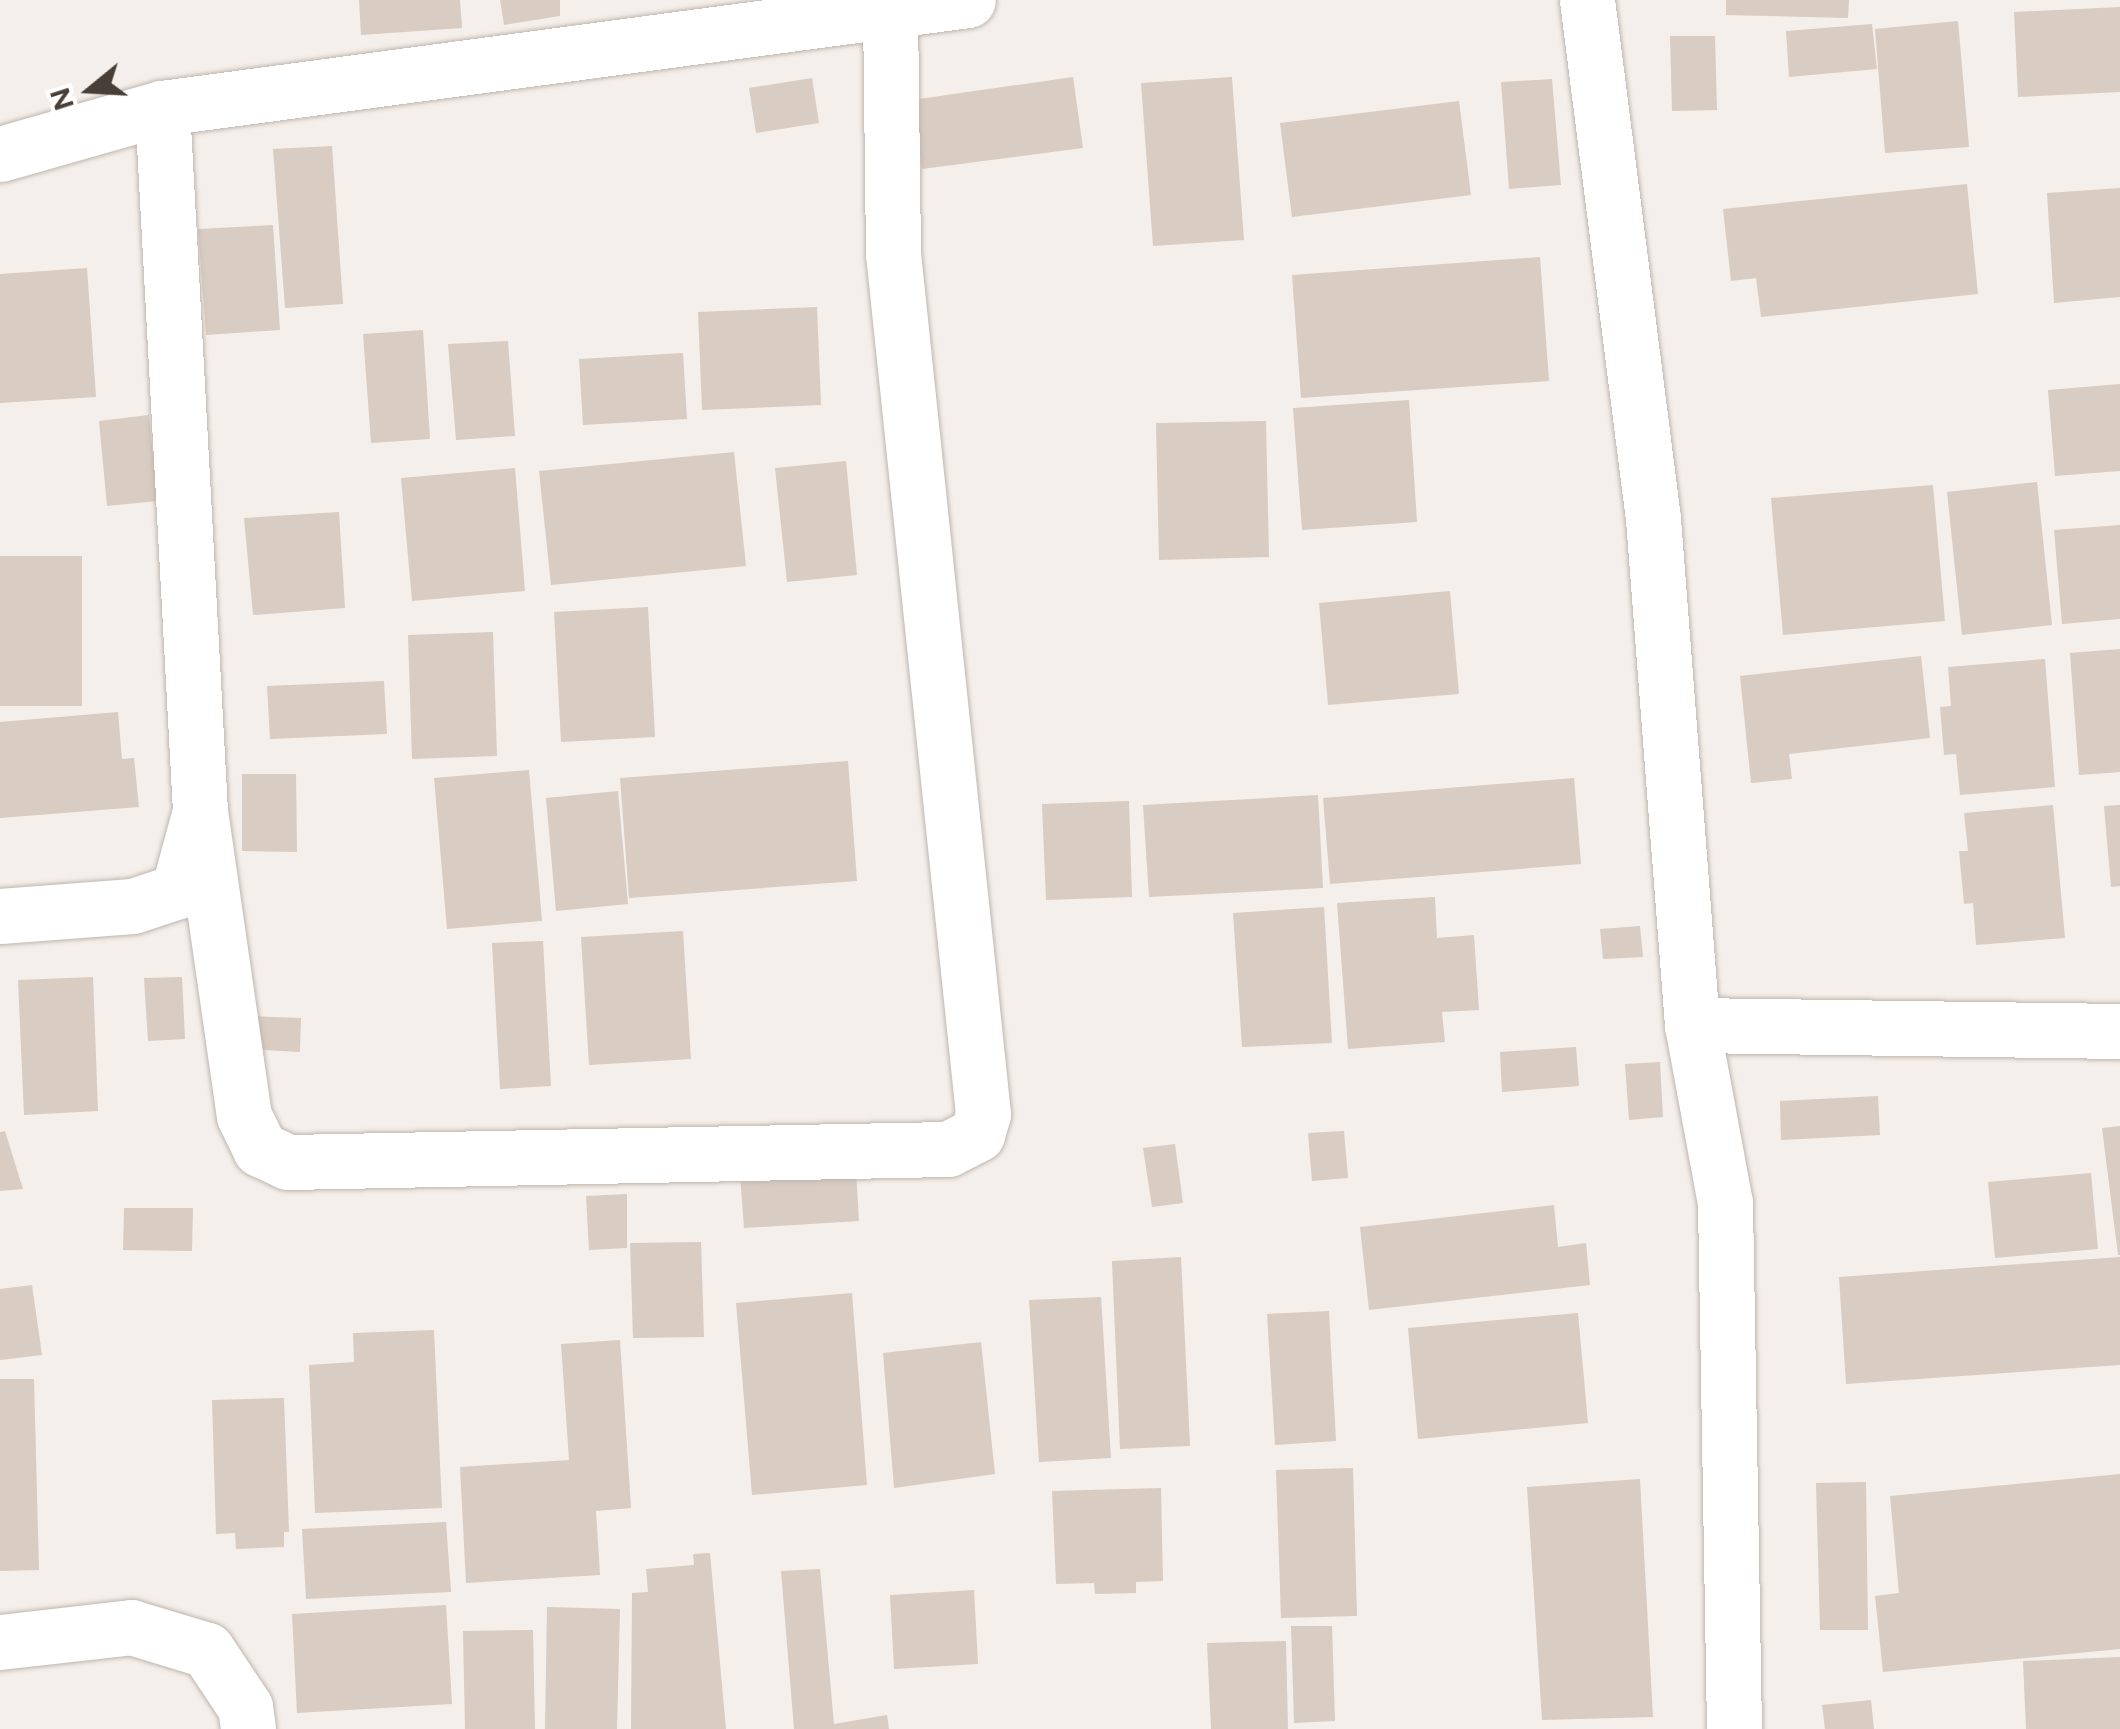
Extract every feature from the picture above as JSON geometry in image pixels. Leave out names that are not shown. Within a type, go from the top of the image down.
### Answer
[{"type":"street","points":[[0,154],[162,108],[890,6],[968,0]]},
{"type":"street","points":[[1587,0],[1653,519],[1692,1025],[1725,1203],[1734,1729]]},
{"type":"street","points":[[162,108],[200,811],[244,1116],[260,1149],[288,1162],[948,1149],[977,1134],[984,1114],[893,254],[890,6]]},
{"type":"street","points":[[0,916],[133,906],[178,891],[200,811]]},
{"type":"street","points":[[1692,1025],[2120,1031]]},
{"type":"street","points":[[0,1642],[130,1627],[207,1650],[245,1707],[248,1729]]},
{"type":"building","points":[[359,0],[460,0],[462,28],[361,35]]},
{"type":"building","points":[[500,0],[560,0],[560,16],[504,25]]},
{"type":"building","points":[[1726,0],[1849,0],[1848,18],[1726,15]]},
{"type":"building","points":[[2120,7],[2120,92],[2018,97],[2014,12]]},
{"type":"building","points":[[1958,21],[1969,147],[1885,153],[1875,29]]},
{"type":"building","points":[[1872,24],[1877,69],[1789,77],[1786,31]]},
{"type":"building","points":[[1670,36],[1715,36],[1717,110],[1672,111]]},
{"type":"building","points":[[1073,77],[1083,148],[922,169],[912,100]]},
{"type":"building","points":[[1232,77],[1244,240],[1153,246],[1141,83]]},
{"type":"building","points":[[812,78],[819,123],[756,133],[749,88]]},
{"type":"building","points":[[1552,79],[1561,185],[1509,189],[1501,82]]},
{"type":"building","points":[[1459,101],[1471,195],[1292,217],[1280,123]]},
{"type":"building","points":[[332,146],[343,304],[285,308],[273,149]]},
{"type":"building","points":[[1967,184],[1978,294],[1761,317],[1756,278],[1731,281],[1723,209]]},
{"type":"building","points":[[2120,188],[2120,297],[2054,303],[2047,193]]},
{"type":"building","points":[[273,225],[280,330],[206,335],[198,229]]},
{"type":"building","points":[[1540,257],[1549,381],[1301,398],[1292,275]]},
{"type":"building","points":[[87,268],[96,397],[0,403],[0,274]]},
{"type":"building","points":[[817,307],[821,405],[702,410],[698,312]]},
{"type":"building","points":[[423,330],[430,439],[371,443],[363,334]]},
{"type":"building","points":[[508,341],[515,436],[456,440],[448,344]]},
{"type":"building","points":[[683,353],[687,419],[583,425],[579,359]]},
{"type":"building","points":[[2120,384],[2120,471],[2055,476],[2048,390]]},
{"type":"building","points":[[1409,400],[1417,522],[1302,530],[1293,408]]},
{"type":"building","points":[[149,415],[153,456],[164,454],[168,500],[107,506],[99,421]]},
{"type":"building","points":[[1266,421],[1269,557],[1159,560],[1156,423]]},
{"type":"building","points":[[734,452],[746,566],[551,585],[539,471]]},
{"type":"building","points":[[846,461],[857,575],[787,582],[775,468]]},
{"type":"building","points":[[515,468],[525,591],[412,601],[401,478]]},
{"type":"building","points":[[2037,482],[2052,625],[1962,635],[1947,492]]},
{"type":"building","points":[[1933,485],[1945,621],[1783,635],[1771,498]]},
{"type":"building","points":[[339,512],[345,608],[253,615],[244,518]]},
{"type":"building","points":[[2120,525],[2120,619],[2062,624],[2054,530]]},
{"type":"building","points":[[0,556],[82,556],[82,706],[0,706]]},
{"type":"building","points":[[1450,591],[1459,694],[1328,705],[1319,603]]},
{"type":"building","points":[[648,607],[655,737],[561,742],[554,612]]},
{"type":"building","points":[[493,632],[497,756],[412,759],[408,635]]},
{"type":"building","points":[[2120,649],[2120,772],[2079,775],[2070,653]]},
{"type":"building","points":[[1921,656],[1930,738],[1789,754],[1792,779],[1751,783],[1740,676]]},
{"type":"building","points":[[2045,659],[2055,787],[1960,795],[1956,754],[1944,755],[1940,707],[1951,706],[1948,667]]},
{"type":"building","points":[[384,681],[387,734],[270,739],[267,686]]},
{"type":"building","points":[[118,712],[122,759],[134,758],[139,807],[0,818],[0,722]]},
{"type":"building","points":[[848,761],[857,881],[629,898],[620,778]]},
{"type":"building","points":[[529,770],[542,921],[447,929],[434,778]]},
{"type":"building","points":[[242,774],[296,774],[297,852],[242,851]]},
{"type":"building","points":[[1574,778],[1581,864],[1330,884],[1323,798]]},
{"type":"building","points":[[618,791],[628,904],[556,911],[546,798]]},
{"type":"building","points":[[1318,795],[1323,888],[1149,897],[1143,805]]},
{"type":"building","points":[[1129,801],[1132,897],[1046,900],[1042,804]]},
{"type":"building","points":[[2053,805],[2065,938],[1976,945],[1973,903],[1964,904],[1959,851],[1968,851],[1964,813]]},
{"type":"building","points":[[2120,805],[2120,886],[2111,887],[2104,806]]},
{"type":"building","points":[[1435,897],[1437,938],[1474,935],[1479,1010],[1442,1012],[1445,1042],[1348,1049],[1337,903]]},
{"type":"building","points":[[1324,907],[1332,1043],[1242,1047],[1233,913]]},
{"type":"building","points":[[1640,926],[1643,957],[1603,959],[1600,929]]},
{"type":"building","points":[[683,931],[691,1059],[589,1065],[581,937]]},
{"type":"building","points":[[543,941],[551,1086],[500,1089],[492,943]]},
{"type":"building","points":[[93,977],[98,1111],[24,1115],[18,980]]},
{"type":"building","points":[[182,977],[185,1039],[148,1041],[144,978]]},
{"type":"building","points":[[248,1016],[301,1018],[300,1052],[247,1049]]},
{"type":"building","points":[[1576,1047],[1579,1086],[1502,1092],[1500,1052]]},
{"type":"building","points":[[1660,1062],[1663,1117],[1629,1120],[1625,1064]]},
{"type":"building","points":[[1878,1096],[1880,1135],[1781,1140],[1780,1101]]},
{"type":"building","points":[[2120,1126],[2120,1255],[2118,1255],[2102,1128]]},
{"type":"building","points":[[5,1131],[23,1189],[0,1191],[0,1132]]},
{"type":"building","points":[[1344,1131],[1348,1178],[1312,1181],[1308,1133]]},
{"type":"building","points":[[1175,1144],[1183,1203],[1152,1207],[1143,1148]]},
{"type":"building","points":[[856,1169],[859,1221],[744,1228],[740,1175]]},
{"type":"building","points":[[2091,1173],[2098,1249],[1995,1258],[1988,1182]]},
{"type":"building","points":[[627,1194],[627,1248],[589,1250],[586,1196]]},
{"type":"building","points":[[1554,1205],[1558,1247],[1586,1243],[1590,1285],[1369,1310],[1360,1227]]},
{"type":"building","points":[[124,1208],[193,1208],[192,1251],[123,1250]]},
{"type":"building","points":[[701,1242],[704,1337],[633,1338],[630,1243]]},
{"type":"building","points":[[1181,1257],[1190,1446],[1120,1449],[1112,1261]]},
{"type":"building","points":[[2120,1257],[2120,1365],[1846,1384],[1839,1277]]},
{"type":"building","points":[[32,1285],[42,1355],[0,1360],[0,1289]]},
{"type":"building","points":[[852,1293],[867,1485],[752,1495],[736,1303]]},
{"type":"building","points":[[1101,1297],[1111,1458],[1039,1462],[1029,1300]]},
{"type":"building","points":[[1329,1311],[1336,1441],[1275,1445],[1267,1314]]},
{"type":"building","points":[[1578,1313],[1588,1423],[1418,1439],[1408,1328]]},
{"type":"building","points":[[434,1330],[442,1508],[315,1513],[309,1365],[354,1362],[353,1333]]},
{"type":"building","points":[[620,1340],[631,1508],[596,1511],[600,1575],[466,1583],[460,1467],[569,1460],[561,1344]]},
{"type":"building","points":[[981,1342],[995,1474],[894,1488],[883,1353]]},
{"type":"building","points":[[0,1379],[34,1379],[39,1570],[0,1571]]},
{"type":"building","points":[[284,1398],[289,1532],[284,1532],[284,1547],[236,1549],[235,1533],[216,1534],[212,1400]]},
{"type":"building","points":[[1353,1468],[1357,1616],[1281,1618],[1276,1470]]},
{"type":"building","points":[[2120,1474],[2120,1649],[1883,1672],[1875,1596],[1899,1593],[1890,1496]]},
{"type":"building","points":[[1640,1479],[1653,1717],[1542,1720],[1527,1487]]},
{"type":"building","points":[[1866,1482],[1868,1630],[1820,1630],[1816,1483]]},
{"type":"building","points":[[1161,1488],[1163,1581],[1136,1582],[1136,1593],[1095,1594],[1094,1583],[1056,1584],[1052,1491]]},
{"type":"building","points":[[446,1522],[451,1592],[306,1599],[302,1529]]},
{"type":"building","points":[[710,1553],[726,1729],[631,1729],[632,1593],[648,1592],[646,1569],[694,1565],[693,1554]]},
{"type":"building","points":[[820,1569],[834,1724],[887,1715],[889,1729],[794,1729],[781,1571]]},
{"type":"building","points":[[974,1590],[978,1664],[894,1669],[890,1595]]},
{"type":"building","points":[[446,1605],[452,1704],[297,1713],[292,1614]]},
{"type":"building","points":[[547,1607],[620,1609],[617,1729],[545,1729]]},
{"type":"building","points":[[1291,1626],[1332,1626],[1335,1721],[1294,1723]]},
{"type":"building","points":[[533,1630],[535,1729],[465,1729],[463,1631]]},
{"type":"building","points":[[1286,1641],[1288,1729],[1211,1729],[1207,1643]]},
{"type":"building","points":[[2120,1657],[2120,1729],[2026,1729],[2023,1661]]},
{"type":"building","points":[[1871,1700],[1874,1729],[1825,1729],[1822,1705]]}]
